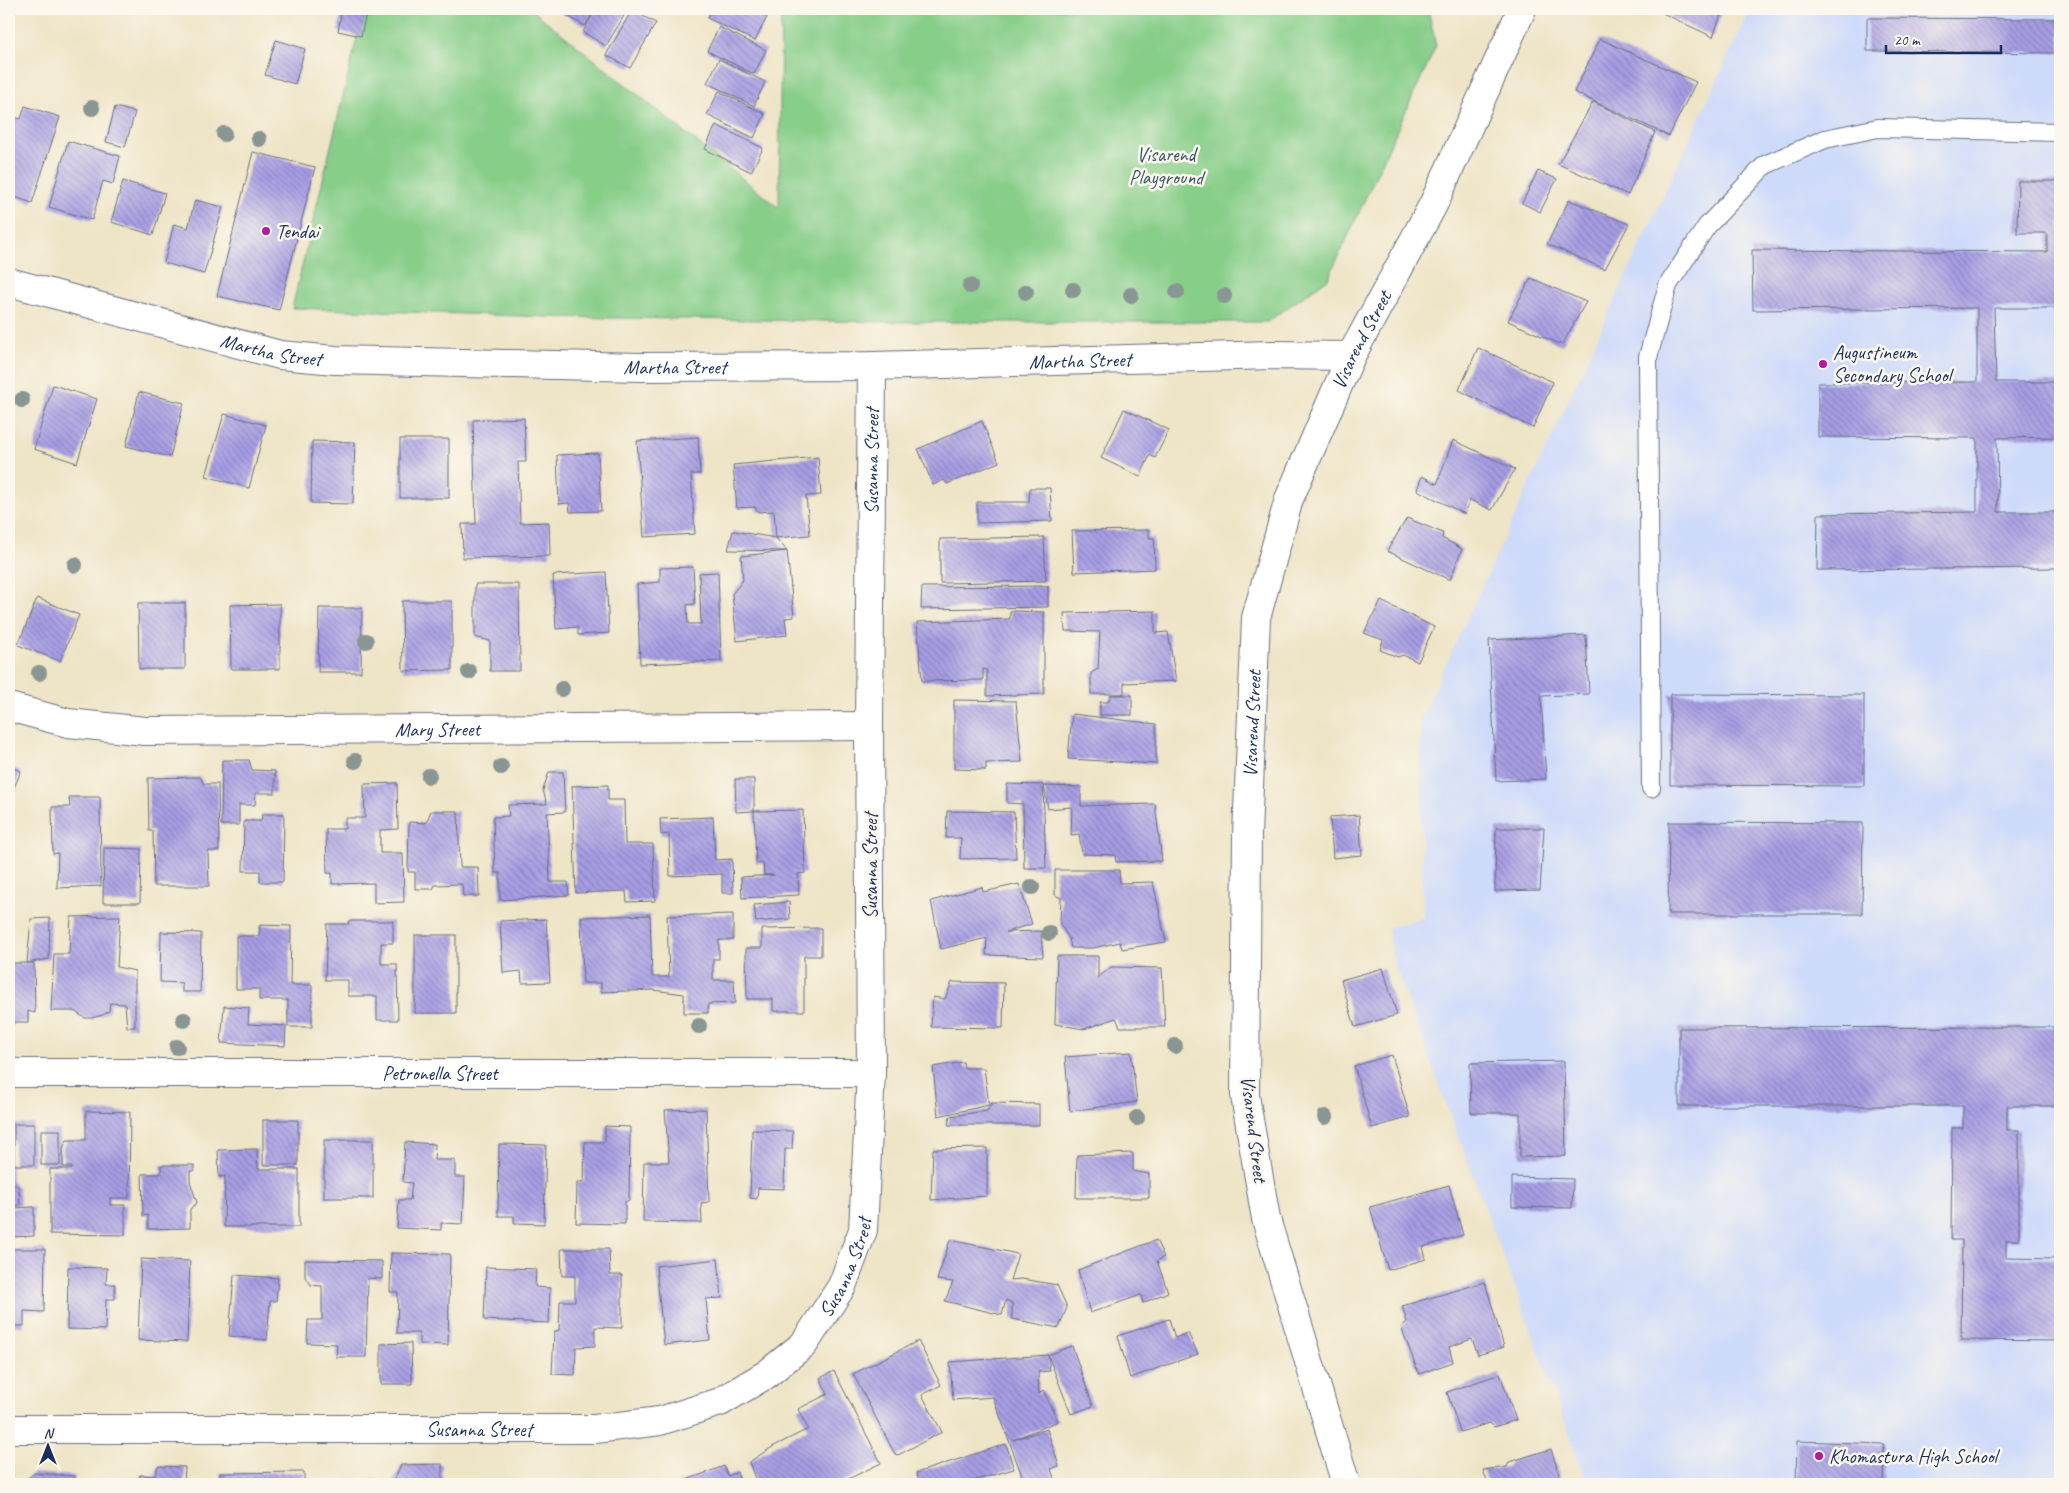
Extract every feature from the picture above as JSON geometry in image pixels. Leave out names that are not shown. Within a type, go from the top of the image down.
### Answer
[{"type":"street","name":"Visarend Street","points":[[1346,1484],[1266,1219],[1246,1096],[1247,835],[1256,618],[1289,499],[1351,356],[1433,205],[1522,9]]},
{"type":"street","name":"Martha Street","points":[[9,282],[280,355],[335,360],[640,368],[872,366],[1274,355],[1351,356]]},
{"type":"street","name":"Susanna Street","points":[[9,1429],[595,1428],[660,1421],[720,1402],[767,1374],[804,1344],[842,1286],[863,1230],[871,1073],[869,726],[872,366]]},
{"type":"street","name":"Mary Street","points":[[9,707],[68,723],[145,731],[869,726]]},
{"type":"street","name":"Petronella Street","points":[[9,1073],[871,1073]]},
{"type":"lane","points":[[1651,788],[1648,357],[1668,285],[1707,226],[1765,165],[1825,138],[1878,128],[2060,132]]},
{"type":"shaded area","name":"Augustineum Secondary School","points":[[1750,9],[2060,9],[2060,1484],[1588,1484],[1394,964],[1388,928],[1423,918],[1420,720]]},
{"type":"green space","name":"Visarend Playground","points":[[364,9],[531,9],[779,208],[781,9],[1428,9],[1436,46],[1328,279],[1267,322],[895,322],[549,317],[292,308]]},
{"type":"building","points":[[342,9],[367,9],[361,36],[338,31]]},
{"type":"building","points":[[564,9],[595,9],[585,26],[562,13]]},
{"type":"building","points":[[596,9],[628,9],[606,46],[583,32]]},
{"type":"building","points":[[712,9],[750,9],[767,17],[755,41],[707,18]]},
{"type":"building","points":[[1654,9],[1723,9],[1713,37]]},
{"type":"building","points":[[632,10],[656,23],[630,68],[606,55]]},
{"type":"building","points":[[1867,18],[2060,19],[2060,53],[1867,51]]},
{"type":"building","points":[[719,27],[766,50],[754,74],[707,51]]},
{"type":"building","points":[[1600,39],[1696,82],[1669,136],[1574,92]]},
{"type":"building","points":[[276,40],[305,49],[295,84],[265,75]]},
{"type":"building","points":[[719,59],[765,82],[754,106],[707,83]]},
{"type":"building","points":[[719,91],[765,114],[754,138],[707,115]]},
{"type":"building","points":[[1593,102],[1655,132],[1628,195],[1558,164]]},
{"type":"building","points":[[25,106],[60,117],[32,203],[9,195],[9,116],[21,119]]},
{"type":"building","points":[[115,107],[135,112],[125,147],[106,142]]},
{"type":"building","points":[[716,125],[763,148],[751,172],[705,149]]},
{"type":"building","points":[[68,141],[120,156],[113,184],[103,181],[92,220],[49,207]]},
{"type":"building","name":"Tendai","points":[[253,152],[315,167],[279,310],[217,296]]},
{"type":"building","points":[[1538,171],[1557,179],[1540,212],[1522,203]]},
{"type":"building","points":[[123,181],[165,193],[153,235],[111,222]]},
{"type":"building","points":[[2018,181],[2060,181],[2060,308],[1994,308],[1996,382],[2060,382],[2060,437],[1997,438],[1998,512],[2059,512],[2059,568],[1817,570],[1818,514],[1977,512],[1977,438],[1818,437],[1818,383],[1977,382],[1977,308],[1753,310],[1752,250],[2047,252],[2047,233],[2017,233]]},
{"type":"building","points":[[195,200],[223,207],[204,274],[164,263],[174,224],[188,228]]},
{"type":"building","points":[[1569,200],[1629,224],[1605,269],[1547,244]]},
{"type":"building","points":[[1531,278],[1586,302],[1562,345],[1508,321]]},
{"type":"building","points":[[1478,348],[1553,382],[1533,428],[1459,390]]},
{"type":"building","points":[[9,370],[14,372],[9,389]]},
{"type":"building","points":[[53,385],[97,399],[77,463],[34,449]]},
{"type":"building","points":[[139,392],[184,403],[170,457],[126,446]]},
{"type":"building","points":[[1124,409],[1169,430],[1155,458],[1150,455],[1140,477],[1101,458]]},
{"type":"building","points":[[224,414],[266,425],[249,488],[206,476]]},
{"type":"building","points":[[524,418],[526,462],[518,462],[520,523],[549,522],[550,556],[463,558],[462,524],[476,524],[473,420]]},
{"type":"building","points":[[982,421],[999,462],[947,484],[944,480],[933,485],[918,449]]},
{"type":"building","points":[[698,437],[700,474],[691,474],[695,534],[644,537],[637,441]]},
{"type":"building","points":[[400,439],[449,439],[449,498],[400,498]]},
{"type":"building","points":[[1453,440],[1515,469],[1492,510],[1470,500],[1465,514],[1417,490],[1422,476],[1437,484]]},
{"type":"building","points":[[312,441],[355,442],[353,504],[311,503]]},
{"type":"building","points":[[598,453],[601,511],[570,512],[569,503],[559,504],[557,455]]},
{"type":"building","points":[[818,457],[821,495],[806,496],[810,535],[776,538],[774,511],[758,512],[755,507],[737,508],[733,465]]},
{"type":"building","points":[[1030,488],[1050,488],[1052,521],[977,523],[977,502],[1029,502]]},
{"type":"building","points":[[1407,518],[1443,533],[1442,538],[1462,549],[1450,580],[1387,551]]},
{"type":"building","points":[[1149,530],[1149,538],[1154,538],[1155,569],[1074,572],[1072,531]]},
{"type":"building","points":[[733,531],[776,538],[787,551],[728,550]]},
{"type":"building","points":[[1044,537],[1046,581],[940,583],[940,539]]},
{"type":"building","points":[[787,551],[794,617],[785,618],[787,635],[737,641],[732,594],[743,580],[741,556]]},
{"type":"building","points":[[693,567],[695,604],[687,605],[688,624],[701,624],[699,573],[718,572],[721,661],[640,664],[637,584],[660,582],[660,568]]},
{"type":"building","points":[[606,572],[609,633],[578,635],[578,627],[556,629],[553,575]]},
{"type":"building","points":[[475,584],[519,584],[520,671],[490,671],[490,641],[475,637]]},
{"type":"building","points":[[1048,586],[1048,607],[921,609],[922,587]]},
{"type":"building","points":[[37,598],[79,615],[60,661],[18,645]]},
{"type":"building","points":[[402,601],[452,601],[452,670],[403,671]]},
{"type":"building","points":[[1381,601],[1434,627],[1418,662],[1403,655],[1398,657],[1380,650],[1383,640],[1364,633]]},
{"type":"building","points":[[138,603],[185,603],[185,669],[139,669]]},
{"type":"building","points":[[280,604],[280,669],[231,669],[230,605]]},
{"type":"building","points":[[319,608],[362,608],[361,672],[318,672]]},
{"type":"building","points":[[1010,611],[1044,612],[1044,694],[987,696],[987,670],[983,669],[983,680],[922,681],[917,622],[1010,619]]},
{"type":"building","points":[[1155,611],[1155,633],[1168,632],[1176,681],[1124,683],[1124,694],[1091,694],[1091,673],[1098,669],[1100,632],[1065,631],[1064,613]]},
{"type":"building","points":[[1586,635],[1589,694],[1541,696],[1546,779],[1496,781],[1489,640]]},
{"type":"building","points":[[1670,694],[1864,695],[1864,786],[1670,785]]},
{"type":"building","points":[[1111,695],[1132,695],[1132,715],[1100,715],[1100,702],[1108,702]]},
{"type":"building","points":[[954,700],[1016,701],[1022,762],[986,763],[986,770],[954,769]]},
{"type":"building","points":[[1072,714],[1156,724],[1156,764],[1068,759]]},
{"type":"building","points":[[222,760],[249,760],[252,770],[275,771],[275,793],[256,793],[255,805],[239,805],[239,825],[221,825]]},
{"type":"building","points":[[9,766],[21,771],[9,800]]},
{"type":"building","points":[[549,772],[563,772],[565,812],[547,813],[550,882],[568,882],[569,895],[500,900],[500,873],[495,873],[493,817],[509,816],[508,805],[547,804],[543,790]]},
{"type":"building","points":[[200,777],[204,784],[218,784],[219,851],[208,851],[209,886],[154,886],[153,831],[149,831],[148,778]]},
{"type":"building","points":[[735,779],[754,779],[754,811],[736,812]]},
{"type":"building","points":[[397,783],[398,829],[380,830],[380,853],[403,853],[404,902],[374,903],[374,883],[332,884],[332,873],[327,873],[326,829],[345,829],[345,818],[365,818],[364,784]]},
{"type":"building","points":[[1007,784],[1043,785],[1046,868],[1024,868],[1023,804],[1007,803]]},
{"type":"building","points":[[608,785],[608,800],[624,800],[625,844],[653,844],[655,901],[627,902],[626,891],[576,893],[572,786]]},
{"type":"building","points":[[1044,786],[1081,787],[1081,806],[1155,804],[1162,861],[1116,862],[1115,855],[1082,854],[1079,834],[1071,835],[1072,807],[1048,809]]},
{"type":"building","points":[[69,797],[100,797],[101,886],[57,888],[58,853],[53,854],[52,807],[70,807]]},
{"type":"building","points":[[803,810],[805,873],[798,874],[799,895],[742,898],[741,877],[774,875],[764,875],[763,863],[756,863],[754,811]]},
{"type":"building","points":[[431,811],[458,811],[460,867],[478,867],[479,896],[463,896],[462,884],[435,885],[433,889],[415,889],[415,872],[408,872],[409,822],[426,823]]},
{"type":"building","points":[[947,811],[1014,812],[1016,858],[960,859],[961,838],[946,838]]},
{"type":"building","points":[[262,814],[284,814],[283,882],[260,882],[260,871],[243,871],[244,821],[261,821]]},
{"type":"building","points":[[1359,815],[1362,855],[1333,858],[1330,817]]},
{"type":"building","points":[[713,817],[715,860],[732,859],[733,893],[722,893],[722,874],[670,876],[669,834],[661,835],[660,819]]},
{"type":"building","points":[[1669,822],[1863,823],[1862,914],[1668,914]]},
{"type":"building","points":[[1496,828],[1544,828],[1540,890],[1495,891]]},
{"type":"building","points":[[104,848],[141,849],[140,903],[103,903]]},
{"type":"building","points":[[1055,870],[1119,870],[1120,883],[1153,882],[1166,942],[1122,949],[1120,942],[1093,948],[1071,948],[1069,938],[1060,924],[1061,898],[1055,895]]},
{"type":"building","points":[[1019,884],[1032,924],[1006,932],[1041,931],[1043,957],[986,955],[987,938],[941,949],[931,901],[982,887],[983,892]]},
{"type":"building","points":[[789,902],[790,919],[756,922],[754,905]]},
{"type":"building","points":[[733,914],[733,940],[719,940],[719,959],[713,959],[713,980],[734,980],[735,1003],[708,1004],[708,1013],[684,1013],[684,994],[653,990],[601,992],[601,983],[583,983],[581,917],[650,915],[652,977],[669,977],[667,916]]},
{"type":"building","points":[[120,916],[117,967],[135,971],[135,1027],[127,1027],[125,1004],[110,1003],[109,1011],[92,1018],[85,1018],[74,1011],[51,1011],[54,954],[69,954],[71,917]]},
{"type":"building","points":[[50,918],[49,959],[27,963],[31,919]]},
{"type":"building","points":[[546,919],[550,982],[522,983],[521,971],[503,973],[500,921]]},
{"type":"building","points":[[348,921],[393,921],[393,943],[381,943],[381,964],[397,964],[398,1020],[377,1020],[377,996],[348,996],[348,980],[325,980],[327,924],[349,924]]},
{"type":"building","points":[[260,925],[291,926],[290,985],[312,985],[312,1027],[288,1027],[288,1000],[259,1000],[259,989],[236,989],[236,936],[259,936]]},
{"type":"building","points":[[821,928],[821,956],[804,956],[804,1011],[773,1011],[773,999],[747,999],[746,948],[762,948],[762,929]]},
{"type":"building","points":[[161,932],[201,933],[200,992],[182,992],[182,983],[160,982]]},
{"type":"building","points":[[415,935],[456,935],[456,1013],[415,1013]]},
{"type":"building","points":[[1057,956],[1098,956],[1098,978],[1111,967],[1162,968],[1165,1027],[1120,1027],[1116,1018],[1084,1029],[1055,1024]]},
{"type":"building","points":[[9,963],[34,963],[35,1013],[28,1011],[28,1022],[14,1022],[9,1031]]},
{"type":"building","points":[[1383,968],[1397,1015],[1355,1027],[1341,980]]},
{"type":"building","points":[[952,982],[1004,983],[1003,1028],[931,1027],[933,997],[945,999]]},
{"type":"building","points":[[224,1006],[249,1008],[248,1024],[286,1026],[285,1046],[221,1043]]},
{"type":"building","points":[[2060,1027],[2060,1106],[2007,1106],[2007,1130],[2019,1130],[2019,1240],[2006,1240],[2006,1258],[2060,1259],[2060,1341],[1961,1340],[1962,1240],[1951,1240],[1952,1128],[1963,1128],[1963,1106],[1679,1106],[1679,1028]]},
{"type":"building","points":[[1131,1052],[1137,1102],[1070,1111],[1065,1057]]},
{"type":"building","points":[[1392,1055],[1410,1117],[1372,1128],[1354,1066]]},
{"type":"building","points":[[1564,1061],[1566,1156],[1520,1157],[1520,1113],[1471,1113],[1470,1063]]},
{"type":"building","points":[[963,1062],[964,1068],[984,1068],[989,1105],[938,1116],[933,1067]]},
{"type":"building","points":[[992,1103],[1039,1104],[1039,1125],[948,1125],[950,1116],[987,1111]]},
{"type":"building","points":[[706,1109],[709,1202],[701,1203],[702,1223],[643,1222],[644,1162],[669,1162],[665,1110]]},
{"type":"building","points":[[86,1111],[130,1112],[129,1198],[110,1198],[110,1205],[125,1205],[125,1235],[50,1234],[50,1169],[72,1169],[72,1167],[63,1167],[63,1148],[67,1140],[86,1140]]},
{"type":"building","points":[[263,1120],[298,1120],[298,1165],[263,1165]]},
{"type":"building","points":[[14,1124],[34,1124],[34,1165],[14,1165]]},
{"type":"building","points":[[605,1126],[630,1127],[629,1200],[625,1202],[625,1224],[576,1223],[577,1183],[584,1181],[585,1142],[605,1142]]},
{"type":"building","points":[[41,1130],[60,1130],[60,1165],[41,1165]]},
{"type":"building","points":[[752,1130],[793,1131],[792,1149],[785,1149],[784,1189],[758,1188],[757,1199],[750,1198]]},
{"type":"building","points":[[324,1140],[373,1140],[373,1198],[324,1198]]},
{"type":"building","points":[[405,1142],[435,1144],[434,1160],[455,1160],[455,1177],[465,1177],[463,1224],[441,1223],[441,1230],[397,1228],[399,1200],[410,1200],[412,1183],[403,1182]]},
{"type":"building","points":[[499,1144],[546,1145],[544,1224],[514,1223],[514,1216],[498,1216]]},
{"type":"building","points":[[987,1148],[987,1196],[931,1200],[933,1149]]},
{"type":"building","points":[[257,1149],[258,1169],[299,1169],[299,1227],[224,1227],[225,1176],[219,1177],[218,1150]]},
{"type":"building","points":[[1133,1153],[1133,1171],[1149,1174],[1149,1198],[1076,1198],[1077,1155]]},
{"type":"building","points":[[9,1164],[11,1164],[12,1182],[19,1188],[20,1205],[9,1206]]},
{"type":"building","points":[[161,1165],[194,1165],[194,1171],[190,1171],[190,1181],[197,1203],[190,1209],[190,1228],[148,1229],[148,1215],[143,1216],[142,1174],[161,1174]]},
{"type":"building","points":[[1512,1177],[1573,1179],[1572,1208],[1512,1207]]},
{"type":"building","points":[[1449,1185],[1463,1235],[1423,1247],[1426,1259],[1388,1270],[1370,1207]]},
{"type":"building","points":[[34,1207],[34,1236],[9,1237],[9,1208]]},
{"type":"building","points":[[950,1240],[1018,1254],[1010,1280],[1022,1279],[1057,1285],[1067,1307],[1059,1328],[1012,1319],[1012,1303],[1006,1300],[1002,1315],[945,1301],[953,1282],[937,1280]]},
{"type":"building","points":[[1156,1240],[1164,1257],[1157,1261],[1168,1292],[1143,1303],[1141,1295],[1090,1313],[1078,1270]]},
{"type":"building","points":[[9,1249],[45,1249],[44,1312],[24,1311],[24,1326],[9,1326]]},
{"type":"building","points":[[561,1249],[609,1249],[610,1275],[622,1275],[622,1328],[595,1327],[595,1346],[576,1347],[575,1375],[552,1374],[554,1332],[559,1330],[560,1301],[575,1301],[575,1276],[562,1276]]},
{"type":"building","points":[[391,1253],[450,1254],[448,1345],[419,1344],[419,1333],[397,1333],[398,1292],[390,1292]]},
{"type":"building","points":[[141,1259],[190,1261],[187,1342],[138,1340]]},
{"type":"building","points":[[718,1259],[722,1298],[706,1299],[710,1340],[664,1345],[656,1266]]},
{"type":"building","points":[[305,1260],[382,1261],[382,1279],[368,1278],[366,1357],[336,1357],[337,1344],[307,1343],[308,1320],[322,1320],[322,1286],[311,1285],[305,1277]]},
{"type":"building","points":[[68,1267],[107,1268],[106,1284],[115,1284],[115,1299],[106,1299],[105,1330],[67,1329]]},
{"type":"building","points":[[486,1267],[536,1269],[535,1287],[550,1288],[549,1323],[484,1320]]},
{"type":"building","points":[[234,1275],[278,1278],[276,1301],[270,1301],[267,1340],[229,1336]]},
{"type":"building","points":[[1485,1282],[1504,1347],[1478,1355],[1472,1339],[1449,1347],[1453,1362],[1419,1374],[1401,1327],[1407,1322],[1402,1306]]},
{"type":"building","points":[[1169,1319],[1175,1338],[1188,1333],[1198,1354],[1130,1378],[1118,1336]]},
{"type":"building","points":[[918,1341],[941,1385],[922,1395],[942,1432],[896,1456],[853,1374]]},
{"type":"building","points":[[411,1343],[412,1384],[381,1384],[381,1344]]},
{"type":"building","points":[[1072,1346],[1093,1406],[1071,1414],[1048,1355]]},
{"type":"building","points":[[1048,1355],[1050,1371],[1038,1372],[1039,1394],[1043,1390],[1058,1421],[1013,1440],[1047,1429],[1059,1466],[1051,1469],[1056,1484],[1025,1484],[993,1397],[953,1400],[950,1362]]},
{"type":"building","points":[[834,1371],[881,1463],[838,1484],[757,1484],[749,1462],[774,1446],[808,1429],[798,1409],[828,1394],[820,1378]]},
{"type":"building","points":[[1500,1374],[1516,1420],[1494,1427],[1490,1423],[1460,1432],[1447,1392]]},
{"type":"building","points":[[1797,1441],[1884,1444],[1883,1484],[1796,1484]]},
{"type":"building","points":[[1006,1444],[1014,1469],[969,1482],[970,1484],[920,1484],[916,1473]]},
{"type":"building","points":[[1551,1449],[1562,1484],[1488,1484],[1483,1470],[1507,1467],[1509,1462]]},
{"type":"building","points":[[442,1464],[442,1484],[392,1484],[401,1465]]},
{"type":"building","points":[[158,1466],[185,1467],[184,1484],[140,1484],[140,1475],[155,1476]]},
{"type":"building","points":[[724,1466],[728,1476],[737,1472],[741,1484],[676,1484]]},
{"type":"building","points":[[304,1472],[304,1484],[220,1484],[220,1473]]},
{"type":"building","points":[[34,1473],[75,1476],[74,1484],[21,1484]]},
{"type":"building","points":[[374,1478],[381,1484],[369,1484]]},
{"type":"place","name":"Tendai","points":[[266,231]]},
{"type":"place","name":"Augustineum Secondary School","points":[[1823,364]]},
{"type":"place","name":"Khomastura High School","points":[[1819,1456]]}]
